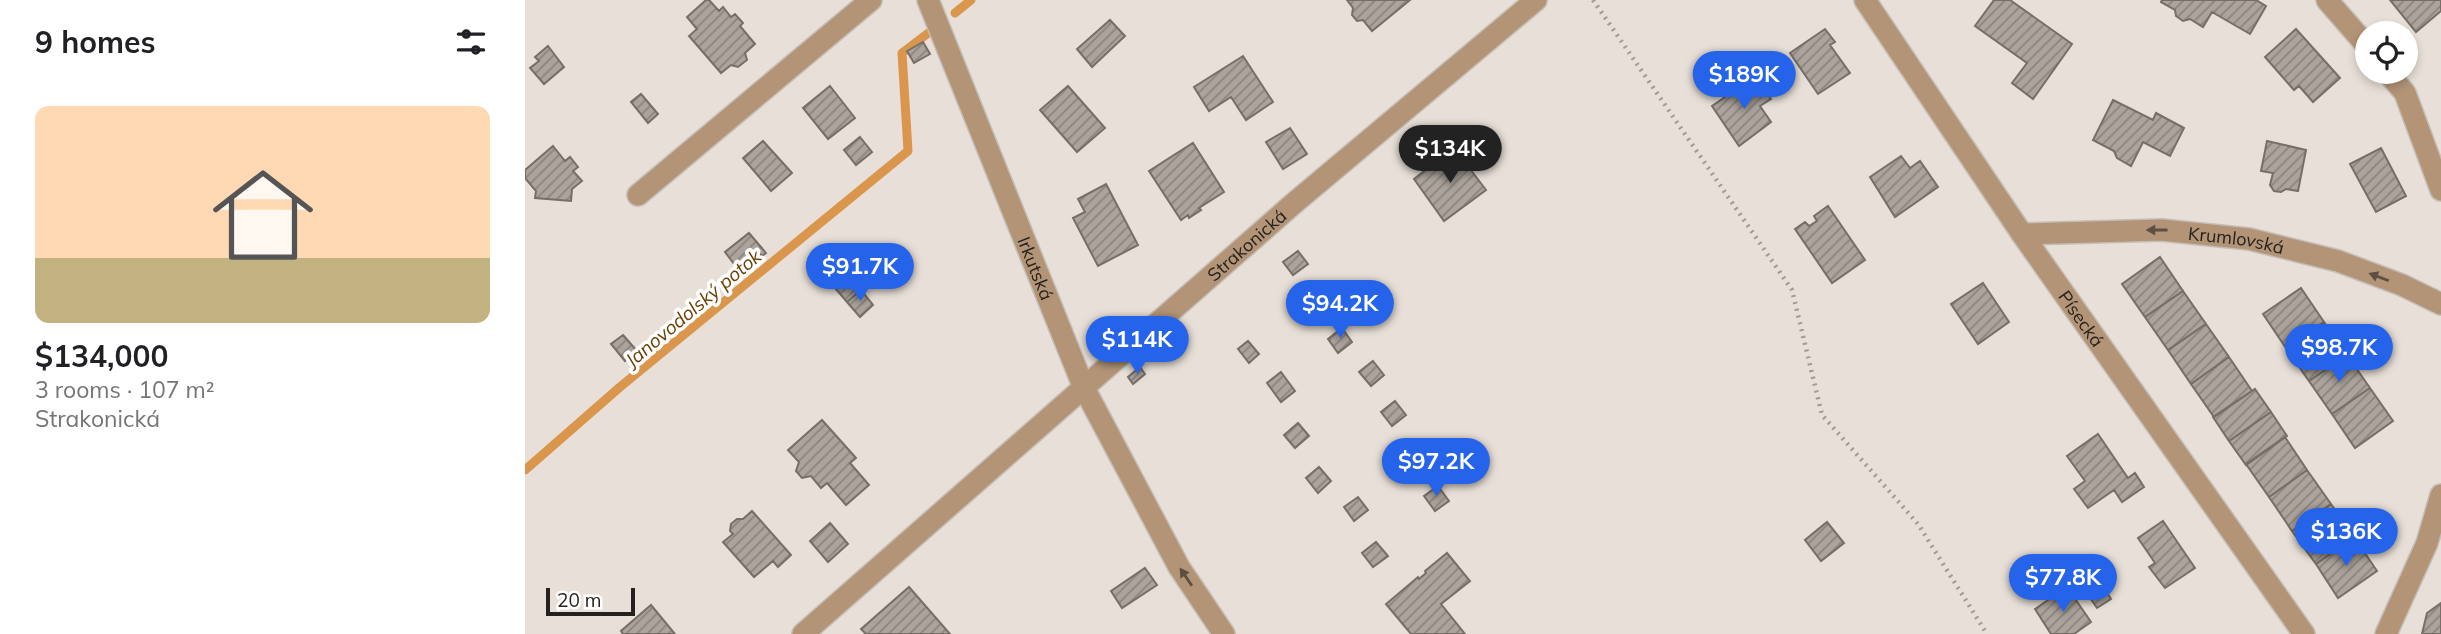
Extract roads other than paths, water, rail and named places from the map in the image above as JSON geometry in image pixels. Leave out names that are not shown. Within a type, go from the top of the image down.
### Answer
[{"type":"street","points":[[638,195],[871,0]]},
{"type":"street","name":"Irkutská","points":[[928,0],[1084,388],[1179,566],[1224,634]]},
{"type":"street","name":"Strakonická","points":[[803,634],[1293,204],[1537,0]]},
{"type":"street","name":"Písecká","points":[[1865,0],[2022,234],[2304,634]]},
{"type":"street","points":[[2327,0],[2355,32]]},
{"type":"street","points":[[2398,84],[2405,93],[2441,190]]},
{"type":"street","name":"Krumlovská","points":[[2022,234],[2162,230],[2249,239],[2338,261],[2402,285],[2441,304]]},
{"type":"street","points":[[2386,634],[2427,543],[2441,495]]},
{"type":"waterway","name":"Janovodolský potok","points":[[955,13],[971,0]]},
{"type":"waterway","name":"Janovodolský potok","points":[[525,470],[620,387],[908,151],[902,53],[931,31]]}]
